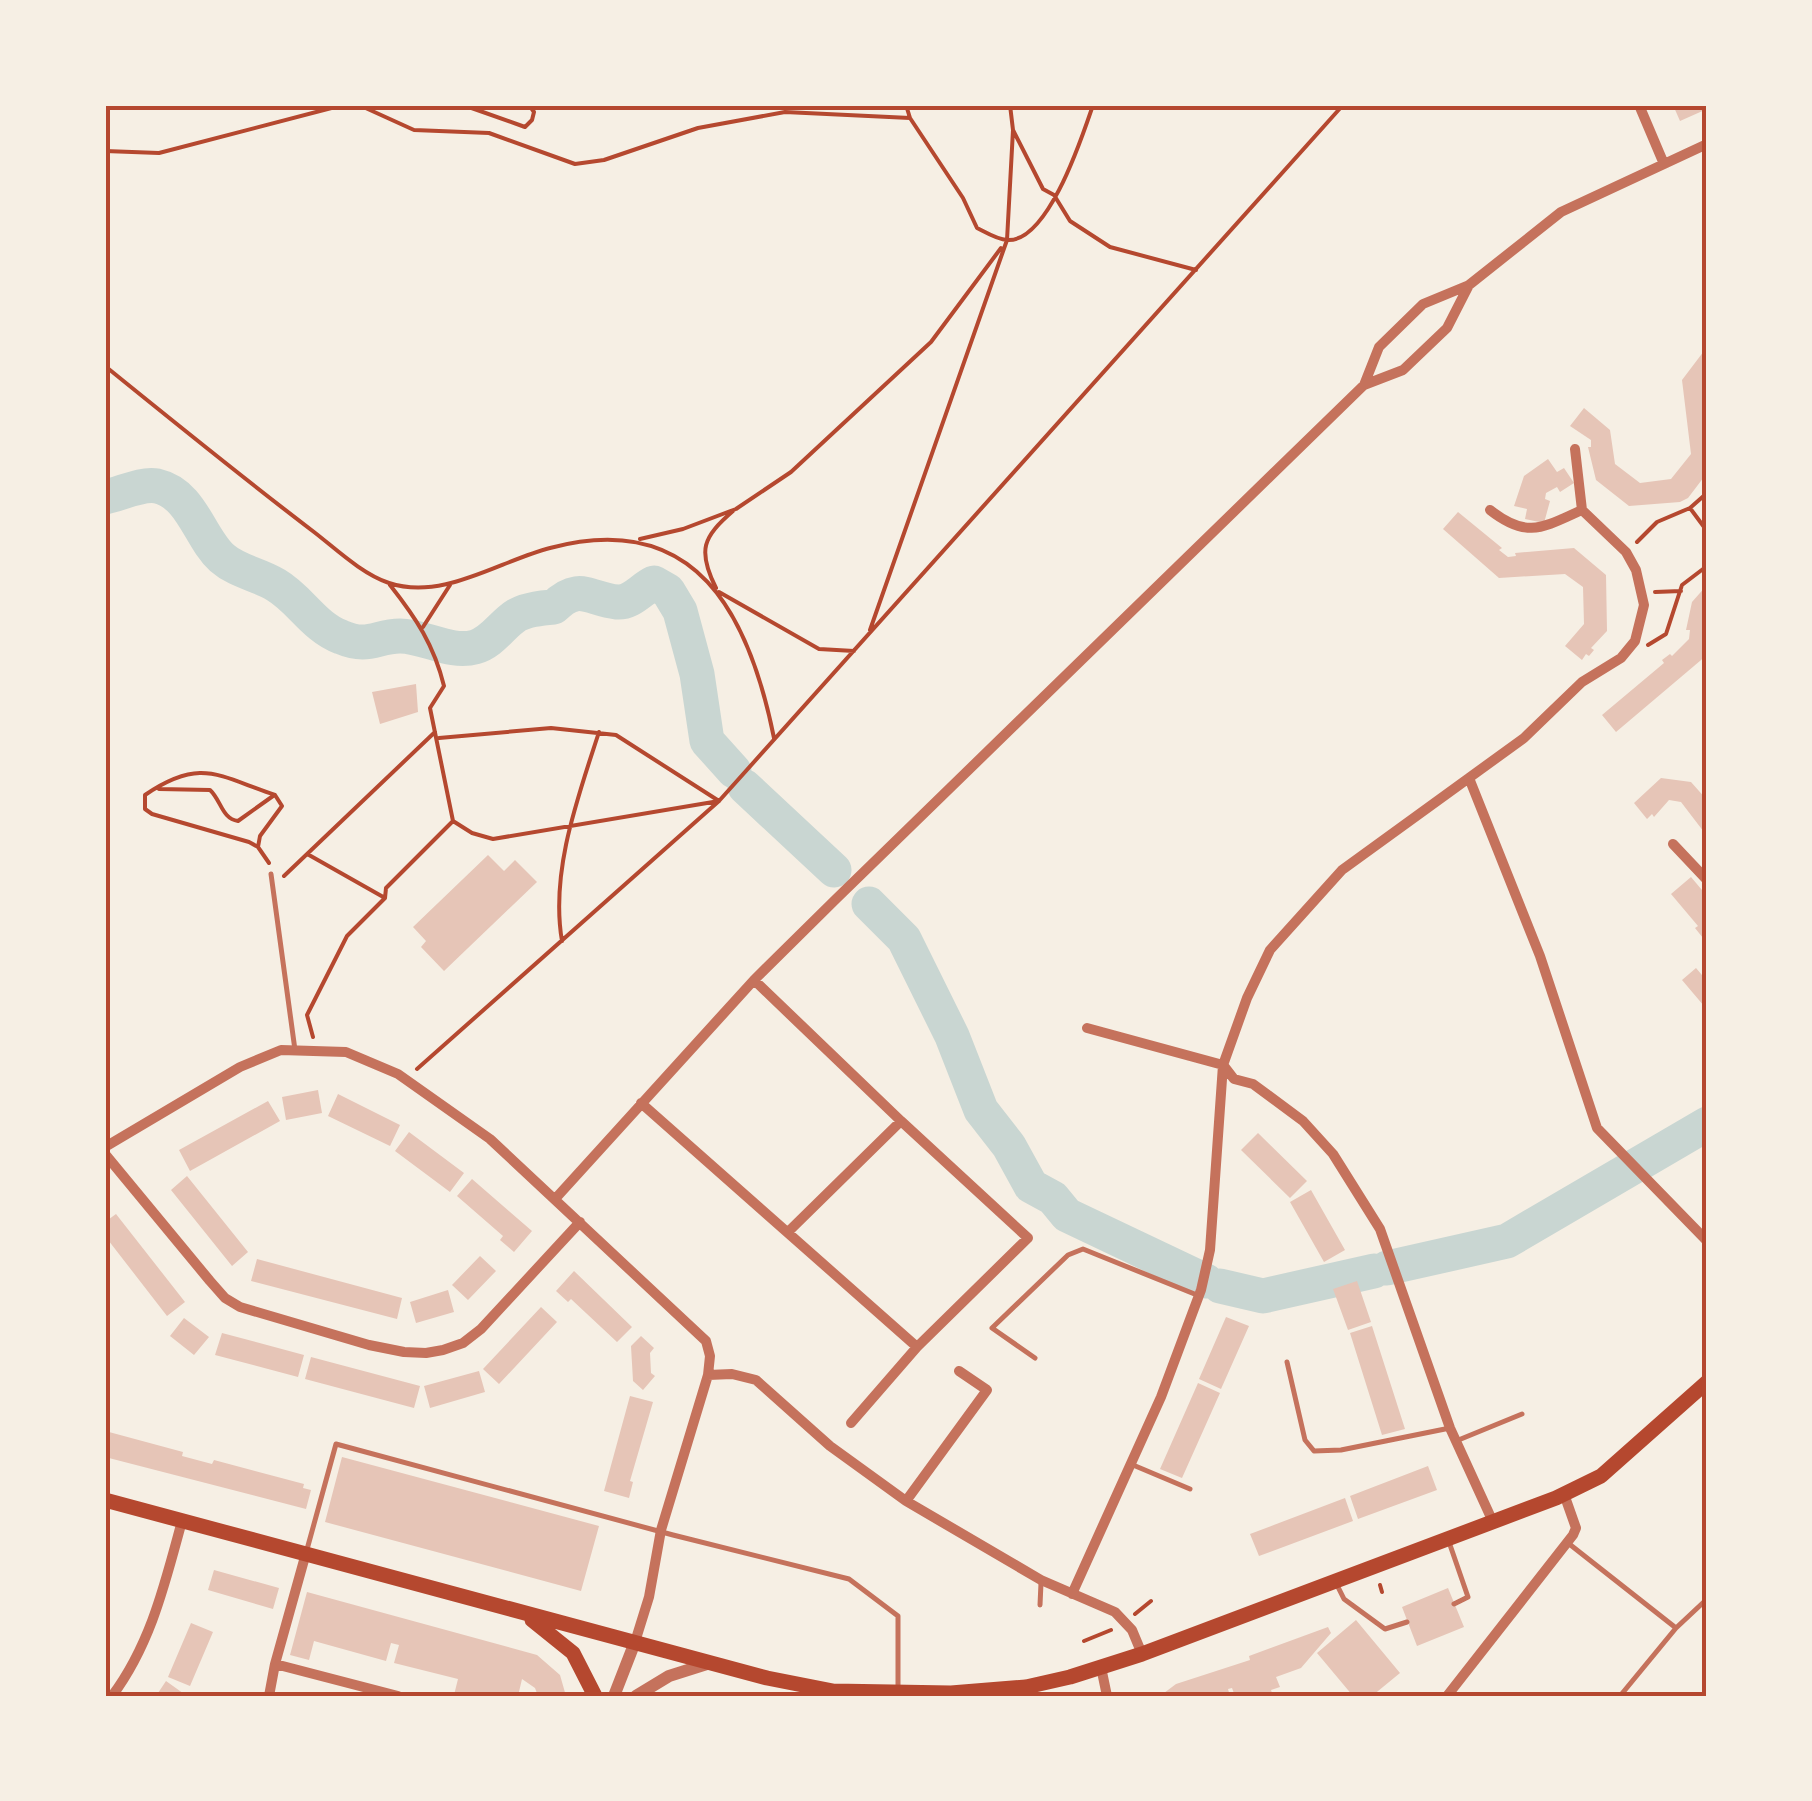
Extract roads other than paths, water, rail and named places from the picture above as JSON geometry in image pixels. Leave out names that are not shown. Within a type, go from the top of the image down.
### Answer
[{"type":"main road","points":[[105,1500],[710,1663],[833,1690],[951,1693],[1026,1687],[1142,1654],[1564,1494],[1601,1476],[1707,1382]]},
{"type":"main road","points":[[516,1610],[567,1647],[582,1667],[595,1696]]},
{"type":"street","points":[[1639,105],[1664,164]]},
{"type":"street","points":[[1364,385],[1379,348],[1422,304],[1469,285],[1561,212],[1707,144]]},
{"type":"street","points":[[556,1199],[754,980],[836,899],[1364,385],[1403,370],[1447,328],[1469,285]]},
{"type":"street","points":[[1072,1594],[1161,1397],[1200,1293],[1210,1250],[1224,1065],[1270,950],[1342,870],[1524,738],[1560,701],[1621,658],[1635,642],[1644,604],[1636,570],[1626,552],[1582,510],[1575,449]]},
{"type":"street","points":[[1490,510],[1510,526],[1542,528],[1582,510]]},
{"type":"street","points":[[1469,778],[1540,956],[1597,1128],[1707,1241]]},
{"type":"street","points":[[1673,844],[1707,880]]},
{"type":"street","points":[[754,980],[1028,1238],[917,1347],[851,1423]]},
{"type":"street","points":[[1087,1028],[1224,1065],[1234,1079],[1253,1084],[1302,1122],[1332,1154],[1380,1230],[1450,1428],[1492,1522]]},
{"type":"street","points":[[580,1222],[481,1329],[463,1343],[426,1353],[404,1352],[254,1312],[225,1298],[105,1150],[240,1067],[281,1050],[346,1052],[398,1074],[490,1139],[556,1199],[706,1341],[710,1356],[708,1375],[661,1530],[649,1597],[614,1696]]},
{"type":"street","points":[[641,1103],[917,1347]]},
{"type":"street","points":[[789,1230],[901,1120]]},
{"type":"street","points":[[906,1500],[987,1390],[959,1370]]},
{"type":"street","points":[[708,1375],[732,1374],[756,1380],[830,1446],[906,1500],[1041,1580],[1115,1612],[1132,1630],[1142,1654]]},
{"type":"street","points":[[1447,1696],[1568,1543],[1576,1528],[1564,1494]]},
{"type":"street","points":[[112,1696],[135,1662],[156,1614],[182,1522]]},
{"type":"street","points":[[268,1696],[306,1552]]},
{"type":"street","points":[[636,1696],[669,1676],[710,1663]]},
{"type":"street","points":[[276,1664],[398,1696]]},
{"type":"street","points":[[1101,1667],[1107,1696]]},
{"type":"lane","points":[[270,874],[294,1050]]},
{"type":"lane","points":[[1034,1358],[992,1328],[1068,1255],[1083,1249],[1200,1293]]},
{"type":"lane","points":[[1286,1362],[1305,1440],[1314,1451],[1341,1450],[1450,1428]]},
{"type":"lane","points":[[1455,1441],[1522,1414]]},
{"type":"lane","points":[[306,1552],[336,1444],[849,1578],[898,1616],[898,1692]]},
{"type":"lane","points":[[1130,1463],[1190,1489]]},
{"type":"lane","points":[[1448,1539],[1468,1597],[1454,1604]]},
{"type":"lane","points":[[1568,1543],[1676,1628]]},
{"type":"lane","points":[[1040,1605],[1041,1580]]},
{"type":"lane","points":[[1335,1580],[1344,1599],[1386,1629],[1408,1622]]},
{"type":"lane","points":[[1620,1696],[1676,1628],[1707,1600]]},
{"type":"waterway","points":[[105,497],[144,486],[169,491],[187,507],[222,558],[276,585],[331,632],[359,642],[400,636],[466,649],[487,641],[517,615],[554,607],[570,595],[622,602],[654,583],[668,591],[680,611],[697,674],[707,741],[734,771]]},
{"type":"waterway","points":[[745,787],[834,870]]},
{"type":"waterway","points":[[869,904],[904,939],[952,1036],[981,1110],[1009,1146],[1031,1186],[1053,1198],[1067,1215],[1206,1281]]},
{"type":"waterway","points":[[1387,1268],[1507,1241],[1707,1124]]},
{"type":"waterway","points":[[1220,1286],[1263,1296],[1374,1271]]}]
